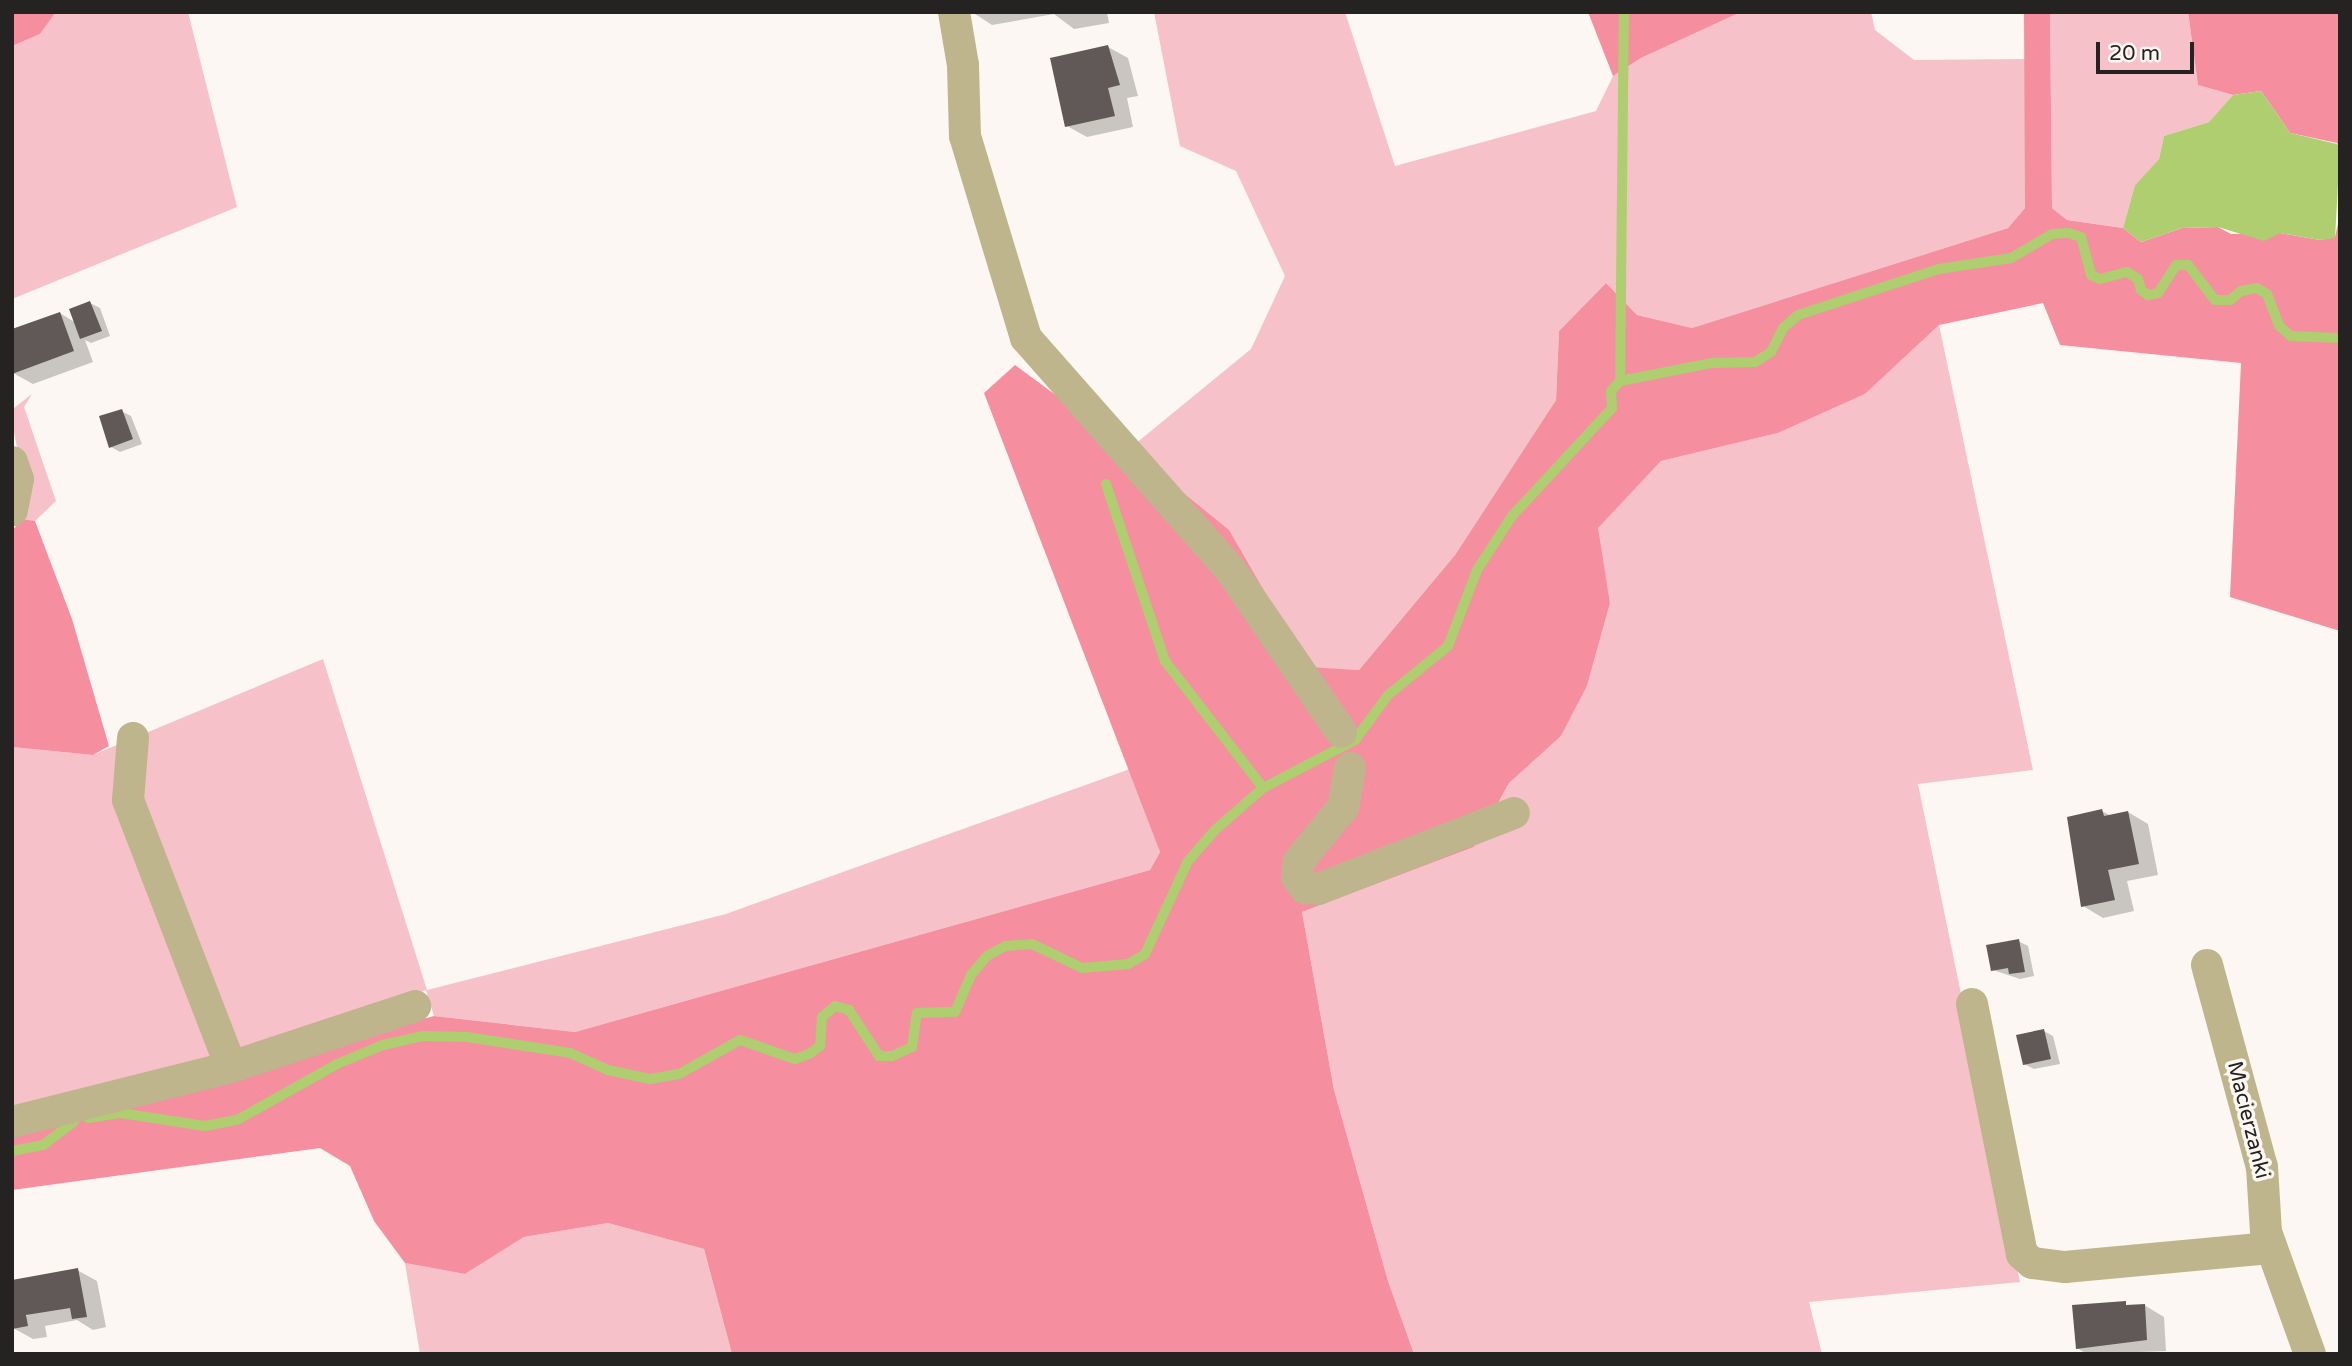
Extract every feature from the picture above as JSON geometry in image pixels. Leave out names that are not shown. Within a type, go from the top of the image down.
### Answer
[{"type":"street","points":[[954,12],[963,65],[965,136],[1026,338],[1230,569],[1341,732]]},
{"type":"street","points":[[12,462],[18,480],[12,510]]},
{"type":"street","points":[[132,738],[128,800],[230,1067]]},
{"type":"street","points":[[1350,768],[1343,807],[1299,861],[1297,877],[1305,888],[1318,889],[1514,813]]},
{"type":"street","name":"Macierzanki","points":[[2207,965],[2262,1167],[2270,1248],[2310,1354]]},
{"type":"street","points":[[1972,1004],[2022,1254],[2032,1263],[2066,1267],[2270,1248]]},
{"type":"street","points":[[12,1122],[230,1067],[415,1006]]},
{"type":"shaded area","points":[[12,12],[56,12],[40,34],[12,46]]},
{"type":"shaded area","points":[[56,12],[188,12],[237,207],[12,299],[12,46],[40,34]]},
{"type":"shaded area","points":[[1154,12],[1345,12],[1395,166],[1596,111],[1613,76],[1641,58],[1741,12],[1871,12],[1875,30],[1914,60],[2025,59],[2025,208],[2008,228],[1692,328],[1637,315],[1606,283],[1559,331],[1556,400],[1455,555],[1359,670],[1308,668],[1129,449],[1251,349],[1285,276],[1236,171],[1180,146]]},
{"type":"shaded area","points":[[1588,12],[1741,12],[1641,58],[1613,76]]},
{"type":"shaded area","points":[[2024,12],[2050,12],[2052,208],[2067,220],[2123,228],[2141,242],[2182,228],[2218,227],[2231,234],[2280,233],[2320,240],[2335,237],[2340,215],[2340,631],[2230,597],[2241,363],[2060,345],[2043,303],[1939,325],[1865,394],[1778,433],[1661,461],[1598,528],[1610,603],[1587,686],[1561,736],[1509,783],[1474,847],[1302,912],[1334,1090],[1388,1281],[1414,1354],[732,1354],[704,1249],[608,1223],[524,1237],[465,1274],[405,1263],[374,1221],[350,1166],[320,1148],[12,1190],[12,1131],[434,1016],[575,1032],[1150,870],[1160,852],[984,393],[1015,365],[1129,449],[1229,530],[1308,667],[1359,670],[1455,555],[1556,400],[1559,331],[1606,283],[1637,315],[1692,328],[2008,228],[2025,208]]},
{"type":"shaded area","points":[[2050,12],[2188,12],[2198,85],[2233,95],[2209,122],[2164,136],[2159,159],[2135,185],[2123,228],[2067,220],[2052,208]]},
{"type":"shaded area","points":[[2188,12],[2340,12],[2340,148],[2337,143],[2290,133],[2261,91],[2233,95],[2198,85]]},
{"type":"shaded area","points":[[2261,91],[2290,133],[2337,144],[2340,148],[2335,238],[2320,240],[2280,233],[2264,241],[2218,227],[2182,228],[2141,242],[2123,228],[2135,185],[2159,159],[2164,136],[2209,122],[2233,95]]},
{"type":"shaded area","points":[[1939,325],[2033,770],[1918,784],[2020,1282],[1809,1302],[1822,1354],[1414,1354],[1388,1281],[1334,1090],[1302,912],[1474,847],[1509,783],[1561,736],[1587,686],[1610,603],[1597,528],[1661,461],[1778,433],[1865,394]]},
{"type":"shaded area","points":[[32,394],[24,407],[56,501],[35,521],[22,519],[23,478],[12,422],[14,408]]},
{"type":"shaded area","points":[[22,519],[35,521],[72,619],[109,746],[93,755],[12,747],[12,531]]},
{"type":"shaded area","points":[[323,659],[427,990],[726,914],[1130,769],[1160,852],[1150,870],[575,1032],[434,1016],[426,990],[239,1053],[12,1112],[12,747],[93,755]]},
{"type":"shaded area","points":[[608,1223],[704,1249],[732,1354],[420,1354],[405,1263],[465,1274],[524,1237]]},
{"type":"building","points":[[1108,45],[1120,85],[1108,88],[1115,116],[1065,127],[1050,58]]},
{"type":"building","points":[[90,301],[102,331],[80,339],[69,309]]},
{"type":"building","points":[[60,312],[74,351],[12,374],[12,329]]},
{"type":"building","points":[[122,409],[133,439],[109,448],[99,416]]},
{"type":"building","points":[[2102,809],[2104,816],[2128,811],[2139,864],[2108,870],[2115,900],[2081,907],[2067,817]]},
{"type":"building","points":[[2019,939],[2025,972],[2009,974],[2008,968],[1991,971],[1986,945]]},
{"type":"building","points":[[2044,1029],[2051,1059],[2023,1065],[2016,1035]]},
{"type":"building","points":[[78,1268],[87,1317],[72,1319],[70,1308],[26,1315],[28,1326],[12,1329],[12,1280]]},
{"type":"building","points":[[2126,1301],[2126,1305],[2145,1304],[2147,1340],[2076,1349],[2072,1305]]},
{"type":"waterway","points":[[1620,381],[1624,12]]},
{"type":"waterway","points":[[88,1118],[120,1113],[205,1126],[237,1120],[337,1064],[383,1045],[423,1036],[467,1037],[570,1053],[608,1070],[650,1079],[679,1074],[740,1040],[795,1059],[809,1054],[820,1046],[822,1017],[835,1006],[849,1010],[879,1056],[892,1056],[912,1047],[917,1013],[955,1012],[971,975],[987,956],[1005,946],[1032,944],[1082,968],[1128,964],[1145,954],[1188,861],[1215,830],[1263,788],[1355,740],[1388,695],[1448,646],[1477,570],[1512,516],[1612,408],[1611,391],[1620,381],[1712,363],[1755,362],[1771,352],[1783,328],[1798,315],[1939,269],[2011,258],[2052,234],[2068,233],[2081,237],[2091,275],[2100,279],[2127,272],[2138,279],[2141,290],[2148,295],[2158,293],[2176,265],[2188,265],[2215,300],[2230,300],[2241,291],[2257,288],[2267,294],[2279,326],[2291,336],[2340,338]]},
{"type":"waterway","points":[[1106,484],[1165,661],[1263,788]]},
{"type":"waterway","points":[[12,1151],[43,1145],[74,1122]]}]
